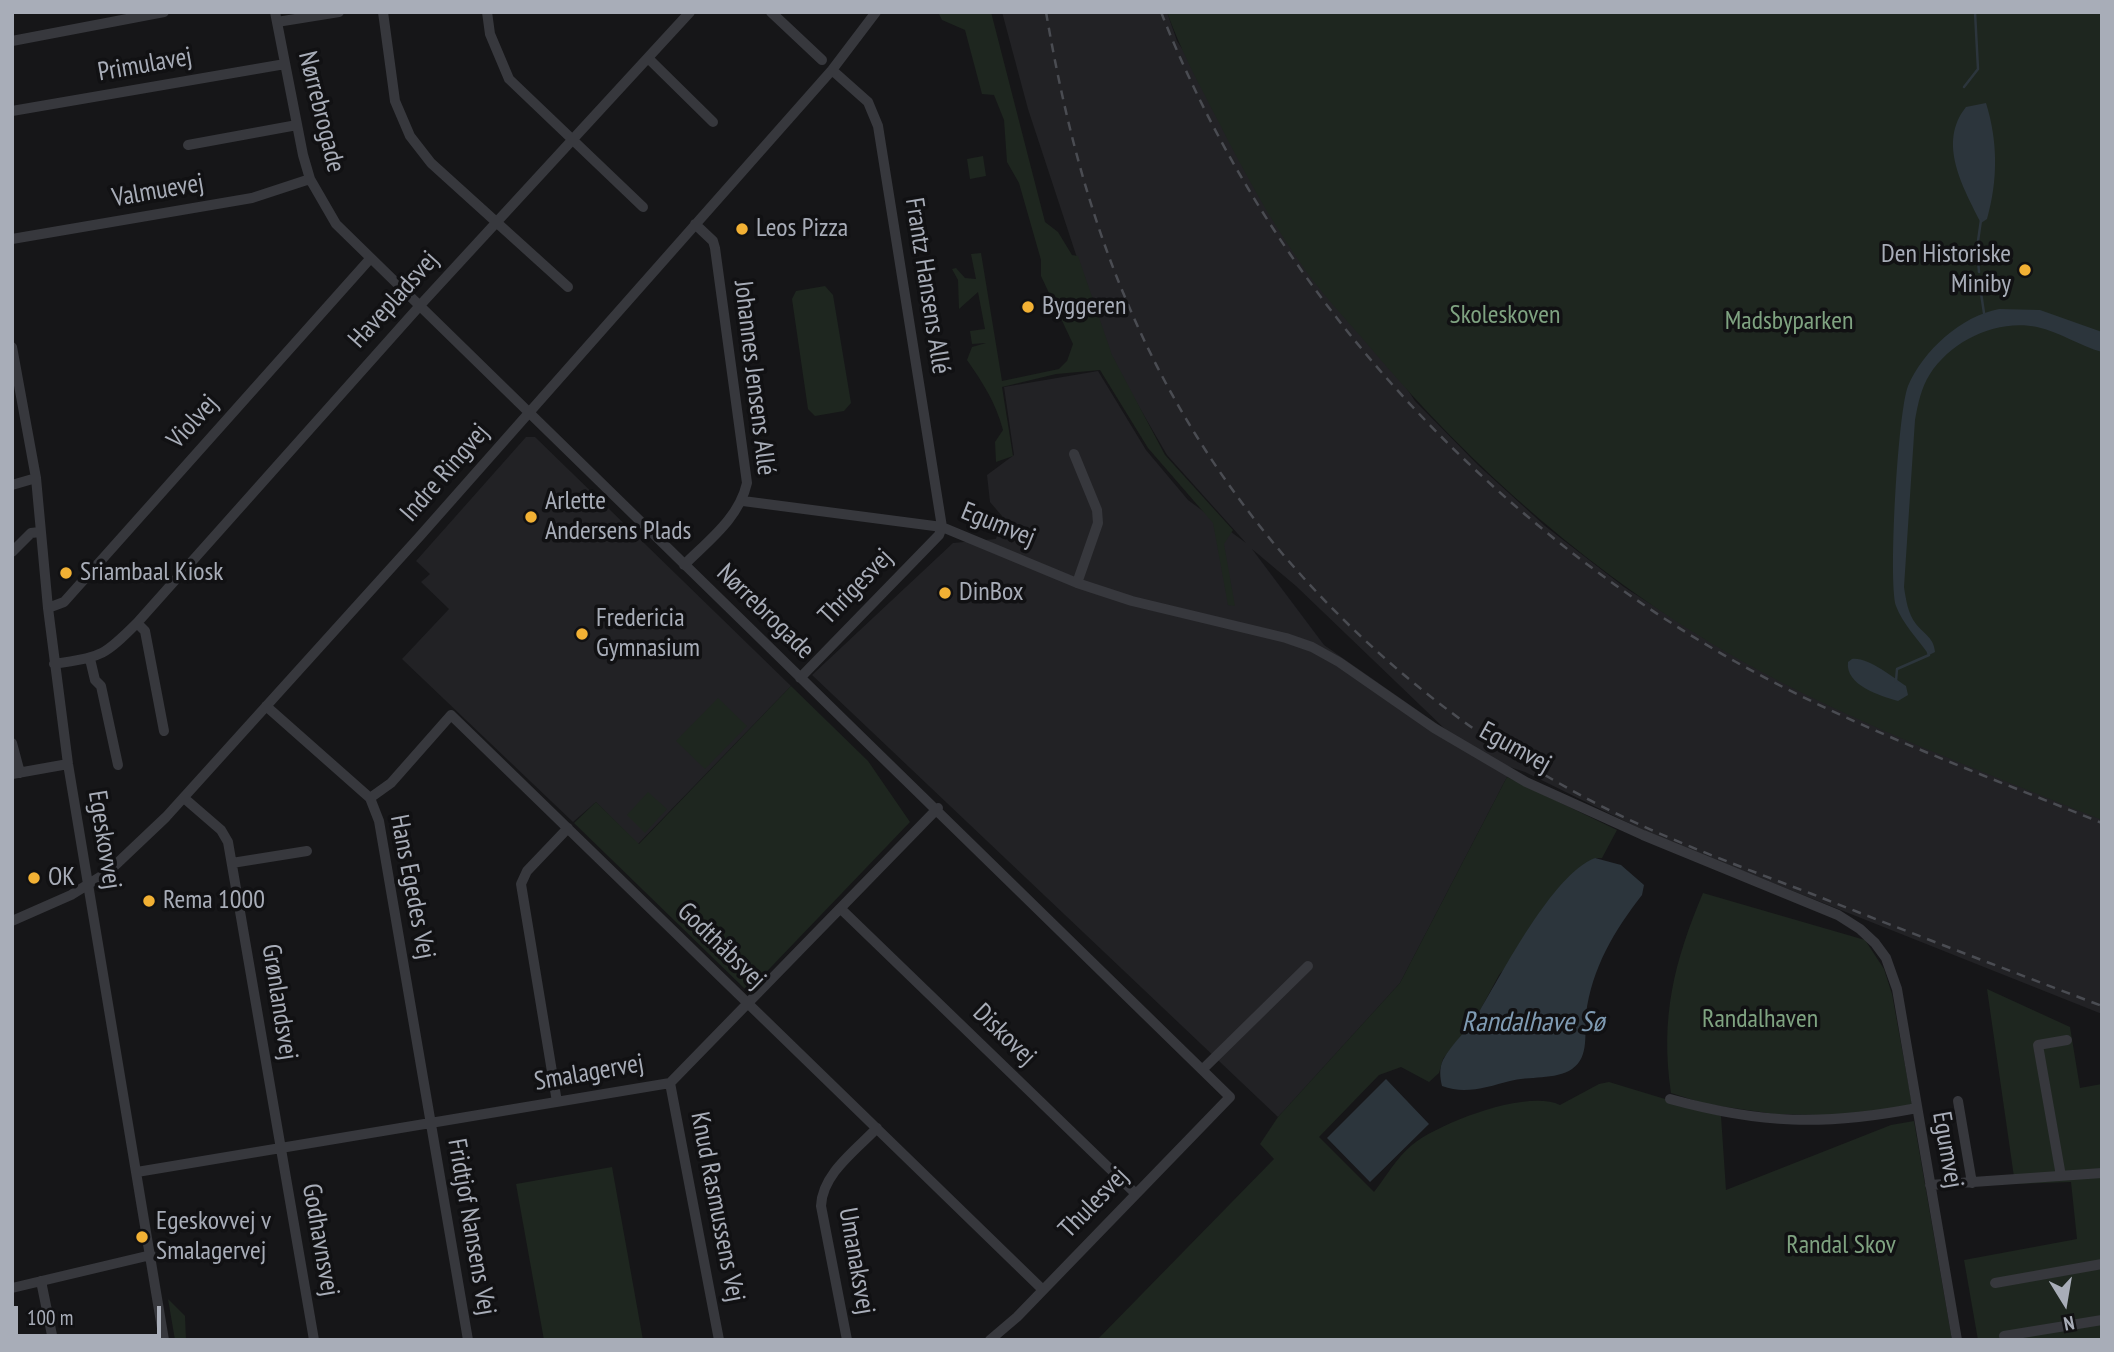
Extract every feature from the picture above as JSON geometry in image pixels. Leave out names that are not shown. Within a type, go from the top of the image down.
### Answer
[{"type":"street","points":[[12,41],[164,12]]},
{"type":"street","points":[[276,17],[338,12]]},
{"type":"street","points":[[383,12],[395,101],[410,136],[431,163],[568,287]]},
{"type":"street","points":[[487,12],[490,34],[509,79],[643,207]]},
{"type":"street","name":"Havepladsvej","points":[[54,664],[90,659],[107,653],[137,623],[419,307],[690,12]]},
{"type":"street","points":[[771,12],[822,60]]},
{"type":"street","name":"Indre Ringvej","points":[[12,921],[88,885],[115,866],[184,798],[832,70],[876,12]]},
{"type":"street","name":"Nørrebrogade","points":[[276,17],[310,179],[336,224],[369,260],[938,808],[1230,1097]]},
{"type":"street","points":[[648,58],[713,122]]},
{"type":"street","name":"Primulavej","points":[[12,111],[285,64]]},
{"type":"street","name":"Frantz Hansens Allé","points":[[832,70],[869,102],[878,126],[942,527]]},
{"type":"street","points":[[188,145],[297,125]]},
{"type":"street","name":"Valmuevej","points":[[12,240],[252,198],[310,179]]},
{"type":"street","name":"Johannes Jensens Allé","points":[[684,565],[736,512],[743,501],[747,468],[715,248],[713,241],[695,223]]},
{"type":"street","name":"Violvej","points":[[48,608],[64,602],[369,260]]},
{"type":"street","name":"Egeskovvej","points":[[12,347],[17,396],[36,478],[54,664],[68,764],[164,1340]]},
{"type":"street","points":[[1074,454],[1097,510],[1098,523],[1077,583]]},
{"type":"street","points":[[12,485],[36,478]]},
{"type":"street","name":"Egumvej","points":[[743,501],[942,527],[1077,583],[1187,617],[1286,638],[1312,647],[1339,662],[1434,728],[1526,782],[1643,835],[1808,902],[1860,929],[1881,951],[1893,975],[1957,1340]]},
{"type":"street","name":"Thrigesvej","points":[[800,678],[939,535],[942,527]]},
{"type":"street","points":[[12,552],[31,533],[40,532]]},
{"type":"street","points":[[137,623],[145,631],[164,731]]},
{"type":"street","points":[[90,659],[95,680],[101,686],[118,765]]},
{"type":"street","name":"Hans Egedes Vej","points":[[267,706],[370,798],[379,821],[430,1123]]},
{"type":"street","name":"Godthåbsvej","points":[[370,798],[391,783],[451,715],[1043,1290]]},
{"type":"street","points":[[12,743],[16,774],[68,764]]},
{"type":"street","name":"Grønlandsvej","points":[[184,798],[221,830],[232,863],[280,1148]]},
{"type":"street","name":"Smalagervej","points":[[137,1172],[670,1083],[938,808]]},
{"type":"street","points":[[557,1102],[521,884],[527,871],[568,828]]},
{"type":"street","points":[[232,863],[307,852]]},
{"type":"street","name":"Diskovej","points":[[841,909],[1135,1194]]},
{"type":"street","points":[[1203,1069],[1308,966]]},
{"type":"street","points":[[2062,1176],[2038,1045],[2067,1040]]},
{"type":"street","name":"Knud Rasmussens Vej","points":[[670,1083],[719,1340]]},
{"type":"street","name":"Thulesvej","points":[[990,1340],[1043,1290],[1230,1097]]},
{"type":"street","points":[[1670,1099],[1734,1115],[1802,1122],[1857,1119],[1917,1108]]},
{"type":"street","points":[[1958,1101],[1972,1183]]},
{"type":"street","name":"Fridtjof Nansens Vej","points":[[430,1123],[468,1340]]},
{"type":"street","name":"Umanaksvej","points":[[847,1340],[821,1206],[821,1192],[877,1128]]},
{"type":"street","name":"Godhavnsvej","points":[[280,1148],[314,1340]]},
{"type":"street","points":[[1930,1185],[2102,1174]]},
{"type":"street","points":[[13,1286],[151,1255]]},
{"type":"street","points":[[1995,1283],[2102,1264]]},
{"type":"street","points":[[41,1281],[53,1340]]},
{"type":"street","points":[[2004,1336],[2102,1320]]},
{"type":"shaded area","points":[[1002,12],[1167,12],[1177,41],[1415,401],[1478,465],[1545,526],[1624,587],[1707,640],[2102,819],[2102,1014],[1655,836],[1525,772],[1507,766],[1507,777],[1400,983],[1278,1117],[812,675],[953,543],[996,539],[1002,516],[990,502],[987,475],[1014,455],[1004,387],[1098,371],[1146,450],[1188,500],[1246,543],[1167,455],[1109,355],[1028,109]],"holes":[[[1252,549],[1296,586],[1446,730],[1324,645]]]},
{"type":"shaded area","name":"Fredericia Gymnasium","points":[[526,437],[535,437],[791,686],[638,844],[596,802],[573,822],[402,659],[449,609],[421,582],[430,574],[416,561]]},
{"type":"green space","points":[[938,12],[991,12],[1045,222],[1058,232],[1072,255],[1078,256],[1112,355],[1165,455],[1233,530],[1224,544],[1235,606],[1228,605],[1213,523],[1148,448],[1100,370],[1056,374],[1002,387],[1013,456],[996,462],[995,442],[1003,430],[997,411],[967,360],[972,347],[986,343],[972,344],[970,331],[985,329],[978,292],[959,309],[958,280],[952,269],[956,268],[965,278],[976,279],[971,254],[981,253],[1002,381],[1059,369],[1067,361],[1073,344],[1041,276],[1041,260],[1019,183],[1007,162],[1004,120],[994,95],[982,94],[965,30],[942,20]]},
{"type":"green space","name":"Madsbyparken","points":[[1167,12],[2102,12],[2102,820],[1917,745],[1782,683],[1738,659],[1635,593],[1539,519],[1494,478],[1408,391],[1307,272],[1276,226],[1245,172],[1190,65]]},
{"type":"green space","points":[[983,156],[986,176],[970,179],[967,159]]},
{"type":"green space","points":[[825,286],[833,295],[851,403],[844,411],[815,416],[808,409],[792,299],[796,291]]},
{"type":"green space","points":[[791,686],[868,761],[910,822],[750,989],[745,989],[574,823],[596,802],[639,844]]},
{"type":"green space","points":[[718,698],[747,726],[705,769],[676,741]]},
{"type":"green space","name":"Randal Skov","points":[[1507,777],[1617,830],[1602,858],[1595,858],[1499,975],[1478,1014],[1443,1059],[1439,1073],[1429,1082],[1401,1067],[1379,1075],[1319,1137],[1374,1192],[1396,1161],[1412,1145],[1442,1127],[1484,1111],[1527,1101],[1545,1101],[1560,1105],[1599,1084],[1609,1082],[1721,1116],[1726,1190],[1891,1125],[1914,1121],[1952,1340],[1097,1340],[1274,1159],[1260,1144],[1278,1117],[1400,983]]},
{"type":"green space","points":[[648,792],[667,809],[645,833],[627,815]]},
{"type":"green space","name":"Randalhaven","points":[[1703,893],[1865,940],[1884,969],[1892,994],[1912,1104],[1864,1116],[1774,1114],[1706,1104],[1671,1093],[1667,1039],[1672,990],[1684,943]]},
{"type":"green space","points":[[1987,989],[2070,1027],[2080,1088],[2102,1084],[2102,1340],[1978,1340],[1964,1260],[2077,1239],[2071,1182],[2015,1184]]},
{"type":"green space","points":[[612,1167],[643,1340],[544,1340],[516,1184]]},
{"type":"green space","points":[[168,1299],[185,1316],[186,1340],[175,1340]]},
{"type":"water","points":[[1986,103],[1993,132],[1995,175],[1987,219],[1981,223],[1961,180],[1953,150],[1958,121],[1966,107]]},
{"type":"water","points":[[1999,309],[2040,310],[2102,332],[2102,352],[2045,329],[2022,325],[2007,326],[1991,329],[1963,342],[1939,362],[1927,379],[1915,420],[1904,587],[1911,616],[1933,643],[1935,652],[1929,655],[1899,612],[1894,590],[1895,496],[1904,401],[1915,373],[1933,348],[1957,327]]},
{"type":"water","points":[[1852,659],[1865,661],[1887,673],[1906,686],[1908,695],[1898,701],[1865,688],[1852,677],[1848,662]]},
{"type":"water","name":"Randalhave Sø","points":[[1595,858],[1621,865],[1644,885],[1642,895],[1614,936],[1593,981],[1586,1014],[1584,1051],[1578,1064],[1558,1075],[1517,1079],[1476,1089],[1459,1090],[1442,1086],[1440,1073],[1443,1060],[1475,1018],[1530,926],[1562,884]]},
{"type":"water","points":[[1386,1079],[1429,1124],[1370,1182],[1327,1138]]},
{"type":"waterway","points":[[1964,87],[1978,69],[1975,12]]},
{"type":"waterway","points":[[1979,272],[1977,248],[1981,220]]},
{"type":"waterway","points":[[1981,293],[1984,313]]},
{"type":"waterway","points":[[1896,681],[1897,669],[1929,655],[1928,652]]},
{"type":"railway","points":[[1046,12],[1080,168],[1104,244],[1134,318],[1173,396],[1219,470],[1271,540],[1329,605],[1393,665],[1462,720],[1534,769],[1611,811],[1710,855],[2102,1006]]},
{"type":"railway","points":[[1161,12],[1206,113],[1261,209],[1323,300],[1393,386],[1470,465],[1554,538],[1643,604],[1780,686],[1916,748],[2102,823]]},
{"type":"place","name":"Leos Pizza","points":[[742,229]]},
{"type":"place","name":"Den Historiske Miniby","points":[[2025,270]]},
{"type":"place","name":"Byggeren","points":[[1028,307]]},
{"type":"place","name":"Arlette Andersens Plads","points":[[531,517]]},
{"type":"place","name":"Sriambaal Kiosk","points":[[66,573]]},
{"type":"place","name":"DinBox","points":[[945,593]]},
{"type":"place","name":"Fredericia Gymnasium","points":[[582,634]]},
{"type":"place","name":"OK","points":[[34,878]]},
{"type":"place","name":"Rema 1000","points":[[149,901]]},
{"type":"place","name":"Egeskovvej v Smalagervej","points":[[142,1237]]},
{"type":"park label","name":"Skoleskoven","points":[[1505,316]]}]
